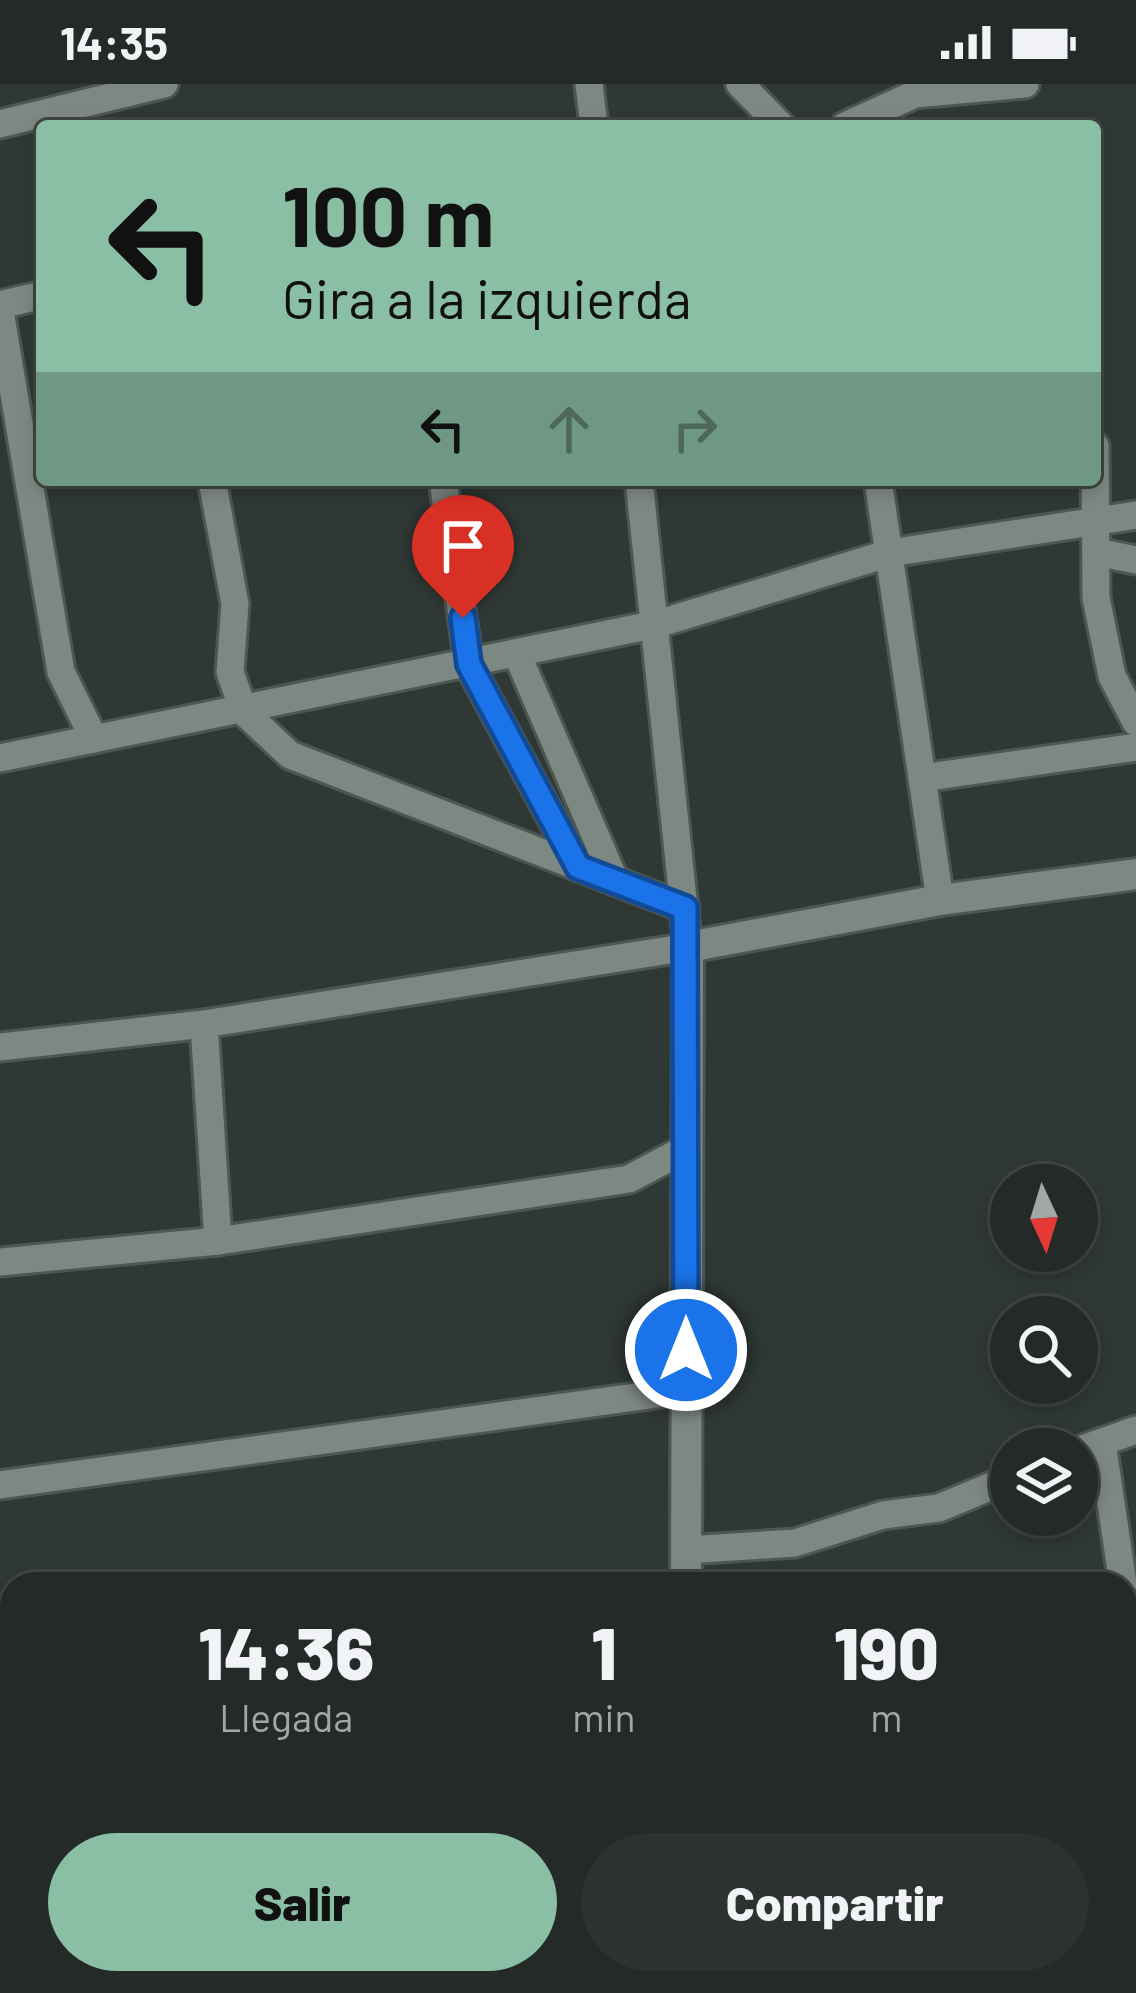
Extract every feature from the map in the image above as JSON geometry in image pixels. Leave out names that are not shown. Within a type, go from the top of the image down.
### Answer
[{"type":"street","points":[[0,124],[164,84]]},
{"type":"street","points":[[589,84],[593,120]]},
{"type":"street","points":[[740,84],[776,120]]},
{"type":"street","points":[[858,120],[914,94],[1024,84]]},
{"type":"street","points":[[36,298],[0,308],[11,444],[61,672],[94,739]]},
{"type":"street","points":[[213,486],[235,604],[230,672],[244,712],[290,755],[685,908]]},
{"type":"street","points":[[444,486],[469,664],[578,867]]},
{"type":"street","points":[[640,486],[688,947],[686,1572]]},
{"type":"street","points":[[879,486],[940,900]]},
{"type":"street","points":[[1096,486],[1096,598],[1112,676],[1136,722]]},
{"type":"street","points":[[0,758],[244,712],[657,624],[890,553],[1136,515]]},
{"type":"street","points":[[1097,552],[1136,560]]},
{"type":"street","points":[[517,654],[615,881]]},
{"type":"street","points":[[922,778],[1136,747]]},
{"type":"street","points":[[0,1047],[204,1024],[688,947],[940,900],[1136,874]]},
{"type":"street","points":[[204,1024],[218,1241]]},
{"type":"street","points":[[0,1262],[218,1241],[629,1179],[687,1148]]},
{"type":"street","points":[[0,1485],[686,1390]]},
{"type":"street","points":[[1098,1443],[1136,1430]]},
{"type":"street","points":[[1098,1483],[1120,1572]]},
{"type":"street","points":[[687,1550],[795,1543],[883,1515],[939,1508],[990,1487]]},
{"type":"route","points":[[463,618],[469,664],[578,867],[685,908],[686,1350]]}]
